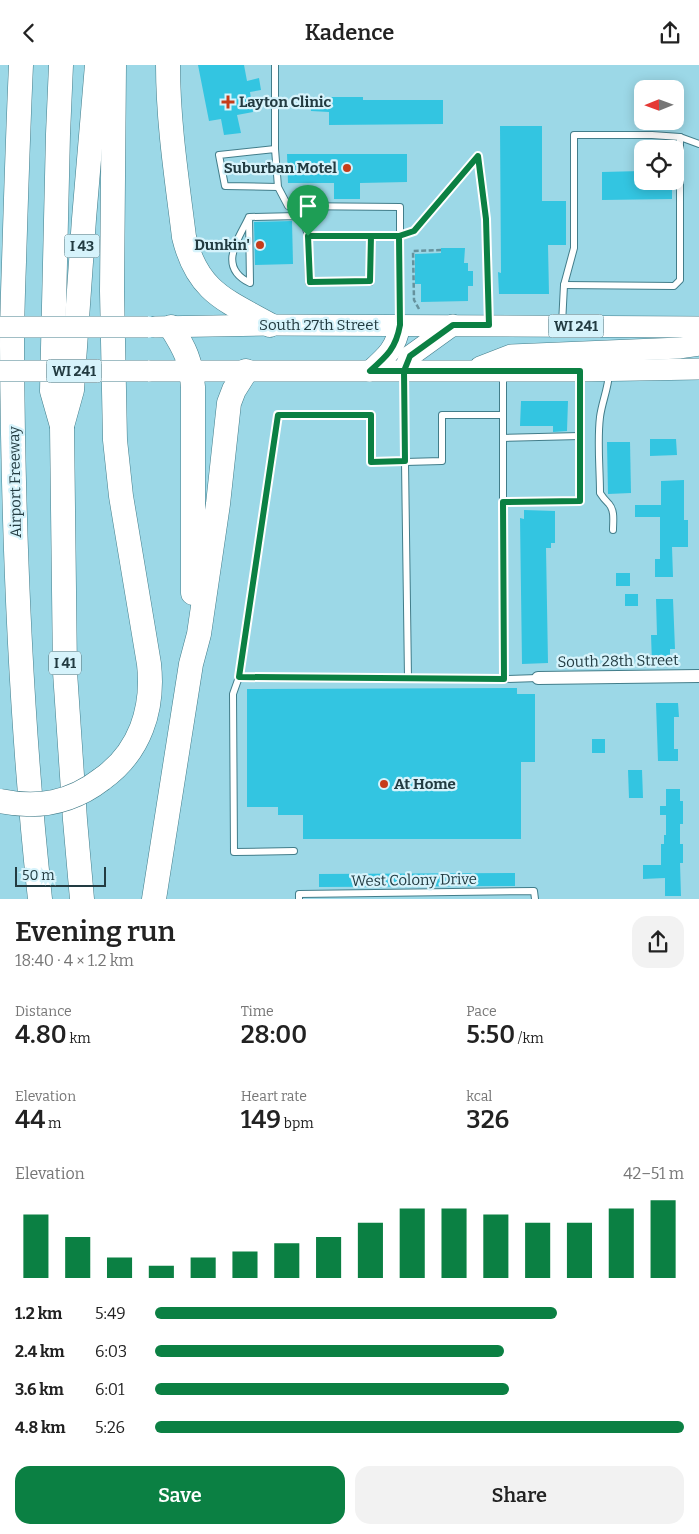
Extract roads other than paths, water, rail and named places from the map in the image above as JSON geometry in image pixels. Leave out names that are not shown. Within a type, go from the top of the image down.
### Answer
[{"type":"highway","name":"Airport Freeway","points":[[22,65],[17,159],[12,344],[15,509],[20,634],[33,829],[40,899]]},
{"type":"highway","name":"I 41","points":[[61,65],[52,391],[62,426],[65,672],[82,899]]},
{"type":"highway","name":"I 43","points":[[62,426],[72,390],[97,65]]},
{"type":"highway","points":[[0,801],[19,804],[46,804],[77,795],[102,779],[123,759],[140,734],[146,716],[151,688],[149,664],[121,496],[115,440],[112,291],[114,65]]},
{"type":"highway","points":[[162,65],[168,92],[187,252],[200,277],[215,294],[270,325]]},
{"type":"highway","points":[[168,65],[168,92]]},
{"type":"highway","points":[[171,327],[182,345],[192,370],[193,597],[191,664]]},
{"type":"highway","points":[[154,899],[191,664],[199,634],[218,503],[229,403],[234,390],[246,371]]},
{"type":"highway","points":[[0,591],[20,634]]},
{"type":"main road","points":[[370,371],[390,353],[398,337],[400,325]]},
{"type":"main road","points":[[404,371],[410,356],[453,325]]},
{"type":"main road","name":"South 27th Street","points":[[0,327],[489,325],[699,327]]},
{"type":"main road","points":[[468,371],[511,355],[680,348],[699,345]]},
{"type":"main road","name":"WI 241","points":[[0,371],[609,371],[699,369]]},
{"type":"street","name":"South 28th Street","points":[[538,677],[699,676]]},
{"type":"lane","points":[[275,65],[275,149],[278,187],[288,207],[400,207],[400,325]]},
{"type":"lane","points":[[562,326],[564,285],[574,248],[574,135],[680,137],[699,144]]},
{"type":"lane","points":[[564,285],[674,286],[680,280],[680,137]]},
{"type":"lane","points":[[275,149],[219,155],[225,186],[278,187]]},
{"type":"lane","points":[[308,236],[399,236],[414,231],[478,156],[486,219],[489,325]]},
{"type":"lane","points":[[249,217],[298,217],[304,221],[308,236],[310,282],[370,281],[371,236]]},
{"type":"lane","points":[[249,217],[250,283],[244,280],[235,270],[231,261],[232,251],[249,217]]},
{"type":"lane","points":[[404,371],[408,678]]},
{"type":"lane","points":[[502,371],[504,679]]},
{"type":"lane","points":[[503,502],[580,501],[580,371]]},
{"type":"lane","points":[[609,371],[608,387],[600,417],[600,493],[613,512],[613,530]]},
{"type":"lane","points":[[294,851],[234,852],[233,694],[239,677],[278,415],[371,415],[371,462],[442,461],[442,415],[503,415]]},
{"type":"lane","points":[[503,437],[580,437]]},
{"type":"lane","points":[[239,677],[504,679],[538,677]]},
{"type":"lane","name":"West Colony Drive","points":[[299,899],[299,894],[534,891],[535,899]]},
{"type":"place","name":"Layton Clinic","points":[[228,102]]},
{"type":"place","name":"Suburban Motel","points":[[347,168]]},
{"type":"place","name":"Dunkin'","points":[[260,245]]},
{"type":"place","name":"At Home","points":[[384,784]]}]
